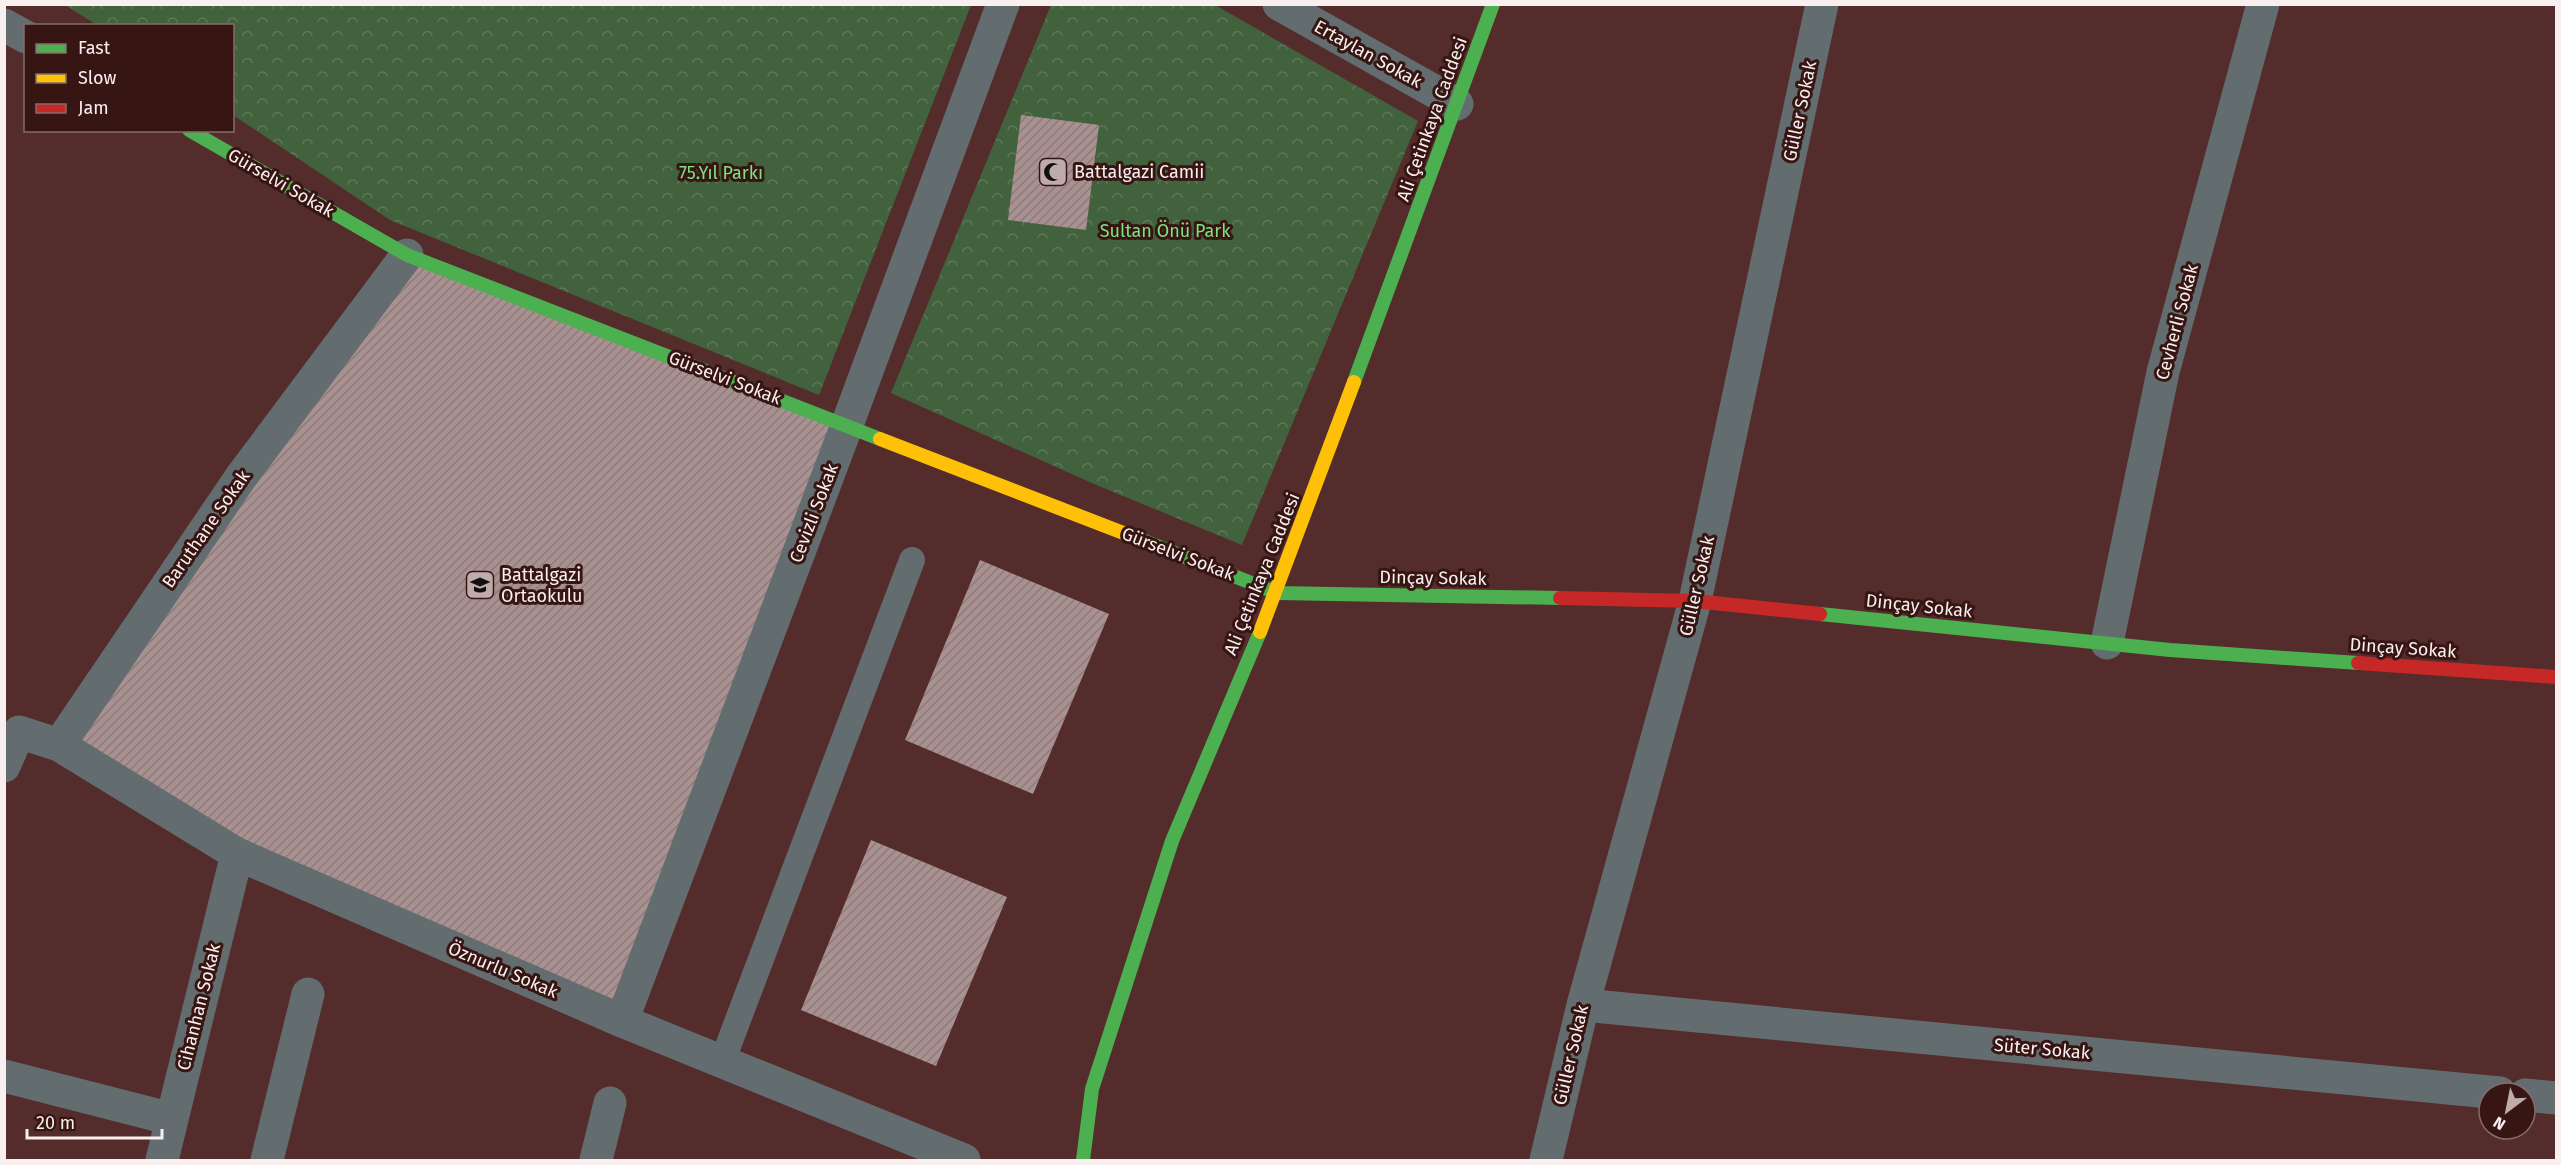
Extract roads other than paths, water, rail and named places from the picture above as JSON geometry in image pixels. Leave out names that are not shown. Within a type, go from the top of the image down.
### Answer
[{"type":"street","name":"Cevizli Sokak","points":[[622,1021],[1003,4]]},
{"type":"street","name":"Ertaylan Sokak","points":[[1280,4],[1457,104]]},
{"type":"street","name":"Ali Çetinkaya Caddesi","points":[[1083,1161],[1092,1089],[1172,842],[1277,593],[1492,4]]},
{"type":"street","name":"Güller Sokak","points":[[1546,1161],[1583,1005],[1695,601],[1822,4]]},
{"type":"street","name":"Cevherli Sokak","points":[[2107,643],[2163,372],[2262,4]]},
{"type":"street","points":[[4,25],[24,36]]},
{"type":"street","name":"Gürselvi Sokak","points":[[192,132],[407,255],[1277,593]]},
{"type":"street","name":"Baruthane Sokak","points":[[59,745],[241,477],[407,255]]},
{"type":"street","name":"Dinçay Sokak","points":[[1277,593],[1695,601],[2182,650],[2556,677]]},
{"type":"street","points":[[4,765],[19,732],[59,745]]},
{"type":"street","name":"Öznurlu Sokak","points":[[59,745],[237,854],[622,1021],[964,1161]]},
{"type":"street","name":"Cihanhan Sokak","points":[[162,1161],[237,854]]},
{"type":"street","points":[[267,1161],[308,994]]},
{"type":"street","name":"Süter Sokak","points":[[1583,1005],[2477,1091]]},
{"type":"street","points":[[4,1077],[172,1119]]},
{"type":"street","points":[[2537,1096],[2556,1098]]},
{"type":"street","points":[[596,1161],[610,1103]]},
{"type":"lane","points":[[722,1062],[912,560]]},
{"type":"place","name":"Battalgazi Camii","points":[[1053,172]]},
{"type":"place","name":"Battalgazi Ortaokulu","points":[[480,585]]},
{"type":"park label","name":"75.Yıl Parkı","points":[[721,173]]},
{"type":"park label","name":"Sultan Önü Park","points":[[1165,231]]}]
